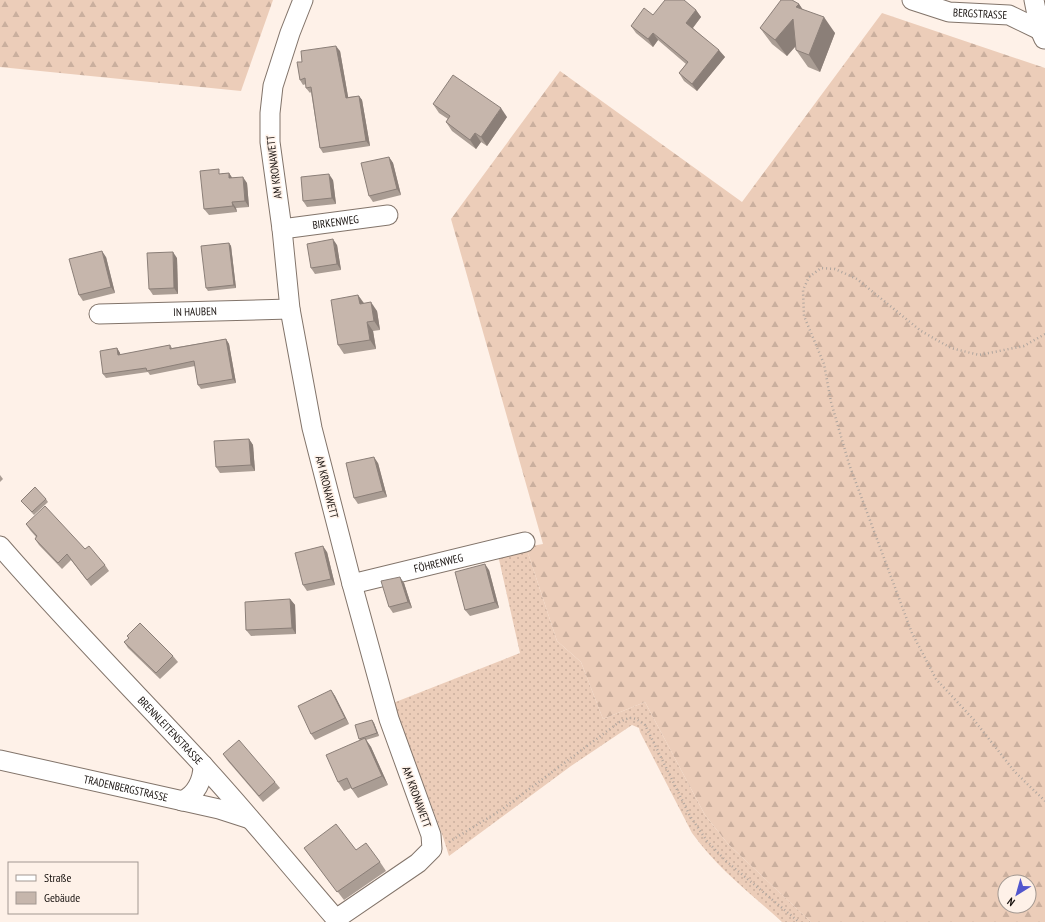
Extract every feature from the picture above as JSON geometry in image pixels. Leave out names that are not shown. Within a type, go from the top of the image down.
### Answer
[{"type":"street","name":"AM KRONAWETT","points":[[303,0],[290,33],[273,86],[270,113],[270,142],[282,229],[290,310],[312,428],[352,584],[389,719],[431,835],[432,849]]},
{"type":"street","name":"BERGSTRASSE","points":[[912,0],[949,12],[1009,15],[1043,36]]},
{"type":"street","name":"BERGSTRASSE","points":[[1034,0],[1043,36]]},
{"type":"street","name":"BIRKENWEG","points":[[282,229],[388,215]]},
{"type":"street","name":"IN HAUBEN","points":[[99,314],[290,310]]},
{"type":"street","name":"FÖHRENWEG","points":[[352,584],[525,542]]},
{"type":"street","name":"BRENNLEITENSTRASSE","points":[[0,546],[72,627],[252,819],[336,919],[418,863],[432,849]]},
{"type":"street","name":"TRADENBERGSTRASSE","points":[[0,760],[182,801],[252,819]]},
{"type":"street","points":[[182,801],[190,796],[197,788],[202,776],[203,765]]},
{"type":"path","points":[[1045,334],[1024,346],[979,355],[951,348],[921,331],[857,279],[835,269],[821,268],[809,277],[803,290],[804,316],[824,364],[831,402],[850,464],[912,633],[936,679],[974,720],[1016,772],[1045,801]]},
{"type":"path","points":[[432,849],[447,843],[501,810],[618,723],[629,717],[636,719],[645,726],[690,816],[707,842],[799,922]]},
{"type":"green space","points":[[0,0],[273,0],[241,91],[0,67]]},
{"type":"green space","points":[[882,13],[1045,68],[1045,922],[811,922],[728,844],[705,815],[645,702],[603,719],[581,662],[557,641],[526,547],[543,544],[451,219],[560,71],[742,202]]},
{"type":"green space","points":[[526,547],[557,641],[581,662],[603,719],[645,702],[705,815],[728,844],[811,922],[782,922],[734,880],[701,845],[692,833],[639,728],[632,725],[571,766],[449,856],[393,703],[520,653],[498,555]]},
{"type":"building","points":[[665,0],[684,0],[696,10],[686,23],[719,50],[692,84],[679,73],[688,62],[653,33],[648,39],[631,26],[644,8],[653,15]]},
{"type":"building","points":[[781,0],[792,0],[799,4],[796,7],[824,17],[809,55],[796,50],[793,19],[775,40],[760,28]]},
{"type":"building","points":[[336,46],[346,98],[359,96],[366,141],[320,148],[311,87],[306,88],[305,78],[300,80],[297,62],[302,62],[301,51]]},
{"type":"building","points":[[453,75],[501,108],[481,137],[475,133],[470,140],[446,122],[450,116],[433,104]]},
{"type":"building","points":[[389,157],[397,189],[369,196],[361,163]]},
{"type":"building","points":[[219,169],[219,174],[229,173],[229,178],[243,177],[245,201],[232,202],[233,206],[204,209],[200,171]]},
{"type":"building","points":[[329,174],[332,198],[303,201],[301,177]]},
{"type":"building","points":[[333,239],[337,264],[311,268],[307,244]]},
{"type":"building","points":[[229,243],[234,285],[206,288],[201,246]]},
{"type":"building","points":[[102,251],[111,287],[79,295],[69,259]]},
{"type":"building","points":[[173,252],[174,288],[149,289],[147,253]]},
{"type":"building","points":[[358,295],[360,304],[371,302],[374,321],[367,322],[370,340],[338,345],[331,300]]},
{"type":"building","points":[[226,339],[233,379],[198,385],[194,361],[147,371],[146,368],[103,374],[100,351],[117,348],[118,355],[170,345],[170,349]]},
{"type":"building","points":[[249,439],[251,465],[216,467],[214,441]]},
{"type":"building","points":[[374,457],[383,491],[354,498],[346,463]]},
{"type":"building","points":[[35,487],[46,499],[32,512],[21,501]]},
{"type":"building","points":[[45,506],[85,549],[89,546],[105,565],[87,580],[67,554],[58,563],[35,539],[37,536],[26,524]]},
{"type":"building","points":[[323,546],[331,579],[303,585],[295,553]]},
{"type":"building","points":[[485,564],[495,602],[465,610],[455,572]]},
{"type":"building","points":[[400,577],[408,602],[389,607],[381,581]]},
{"type":"building","points":[[290,599],[292,628],[246,630],[245,602]]},
{"type":"building","points":[[140,623],[173,656],[156,673],[124,642],[129,638],[127,636]]},
{"type":"building","points":[[331,690],[345,718],[311,734],[298,706]]},
{"type":"building","points":[[372,720],[377,733],[359,739],[355,725]]},
{"type":"building","points":[[365,738],[382,776],[352,789],[347,778],[338,782],[326,755]]},
{"type":"building","points":[[239,740],[275,782],[259,796],[223,754]]},
{"type":"building","points":[[336,824],[356,850],[366,843],[380,862],[337,892],[304,848]]}]
